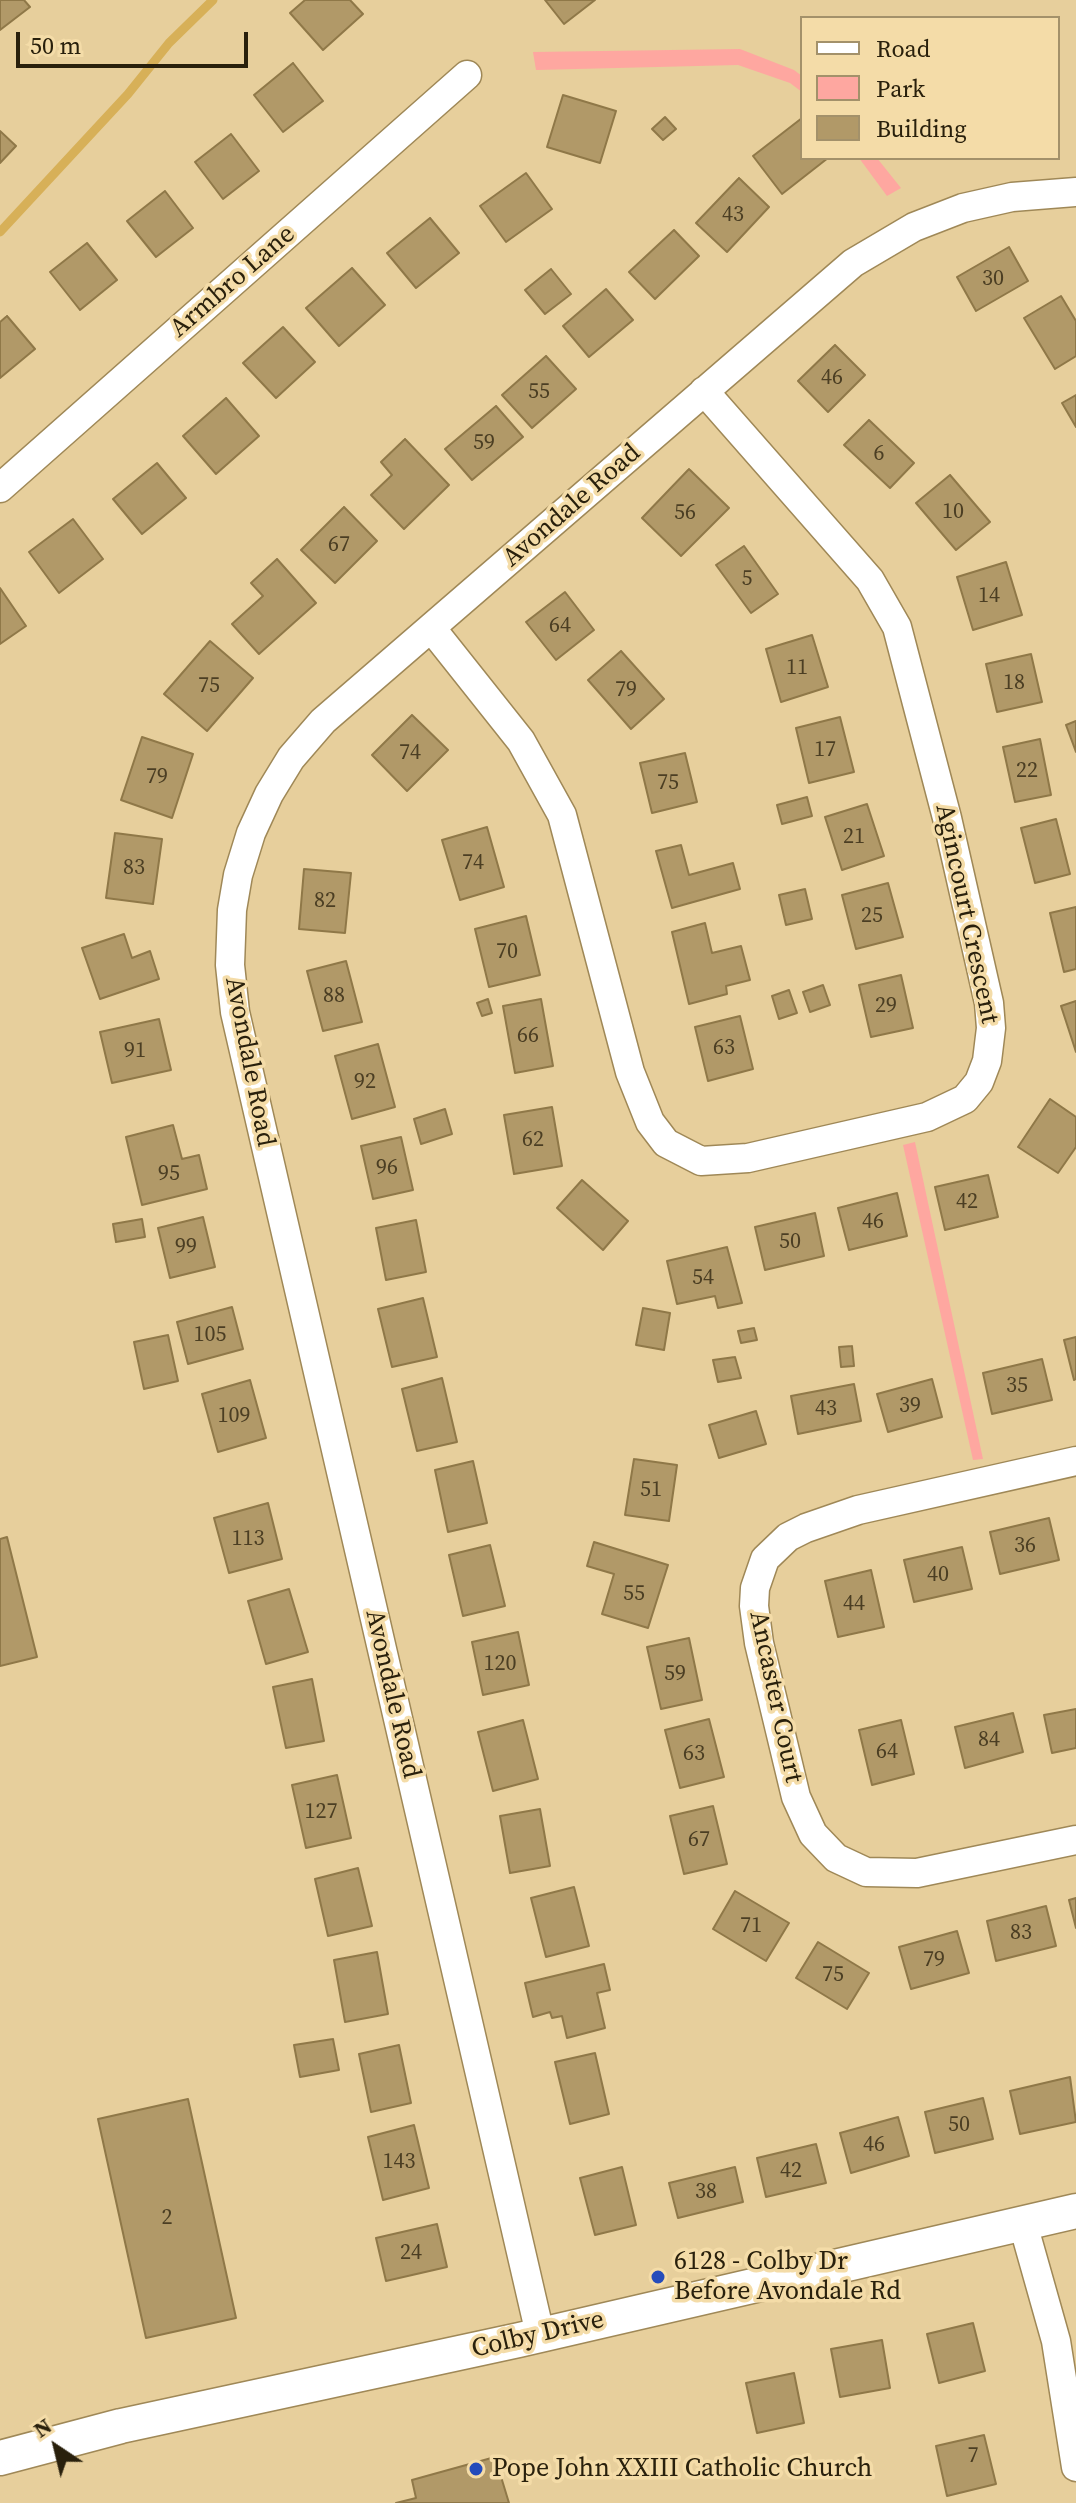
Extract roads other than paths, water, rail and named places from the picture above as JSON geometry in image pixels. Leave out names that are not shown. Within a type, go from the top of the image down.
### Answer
[{"type":"street","name":"Armbro Lane","points":[[0,488],[467,75]]},
{"type":"street","name":"Avondale Road","points":[[540,2334],[235,1012],[230,965],[232,910],[238,875],[251,833],[269,794],[291,758],[323,721],[853,263],[914,227],[991,200],[1076,192]]},
{"type":"street","name":"Agincourt Crescent","points":[[432,629],[521,741],[562,815],[630,1072],[650,1122],[666,1143],[701,1161],[748,1158],[927,1117],[965,1099],[979,1082],[987,1061],[991,1028],[989,1003],[947,818],[897,627],[870,580],[704,391]]},
{"type":"street","name":"Ancaster Court","points":[[1076,1461],[858,1510],[806,1528],[788,1537],[765,1559],[758,1575],[754,1606],[759,1643],[796,1797],[813,1834],[836,1858],[866,1872],[917,1873],[1076,1840]]},
{"type":"street","name":"Colby Drive","points":[[0,2458],[121,2426],[1076,2211]]},
{"type":"street","points":[[1023,2224],[1056,2341],[1076,2467]]},
{"type":"waterway","points":[[0,232],[128,94],[169,43],[213,0]]},
{"type":"place","name":"6128 - Colby Dr Before Avondale Rd","points":[[658,2277]]},
{"type":"place","name":"Pope John XXIII Catholic Church","points":[[476,2469]]}]
